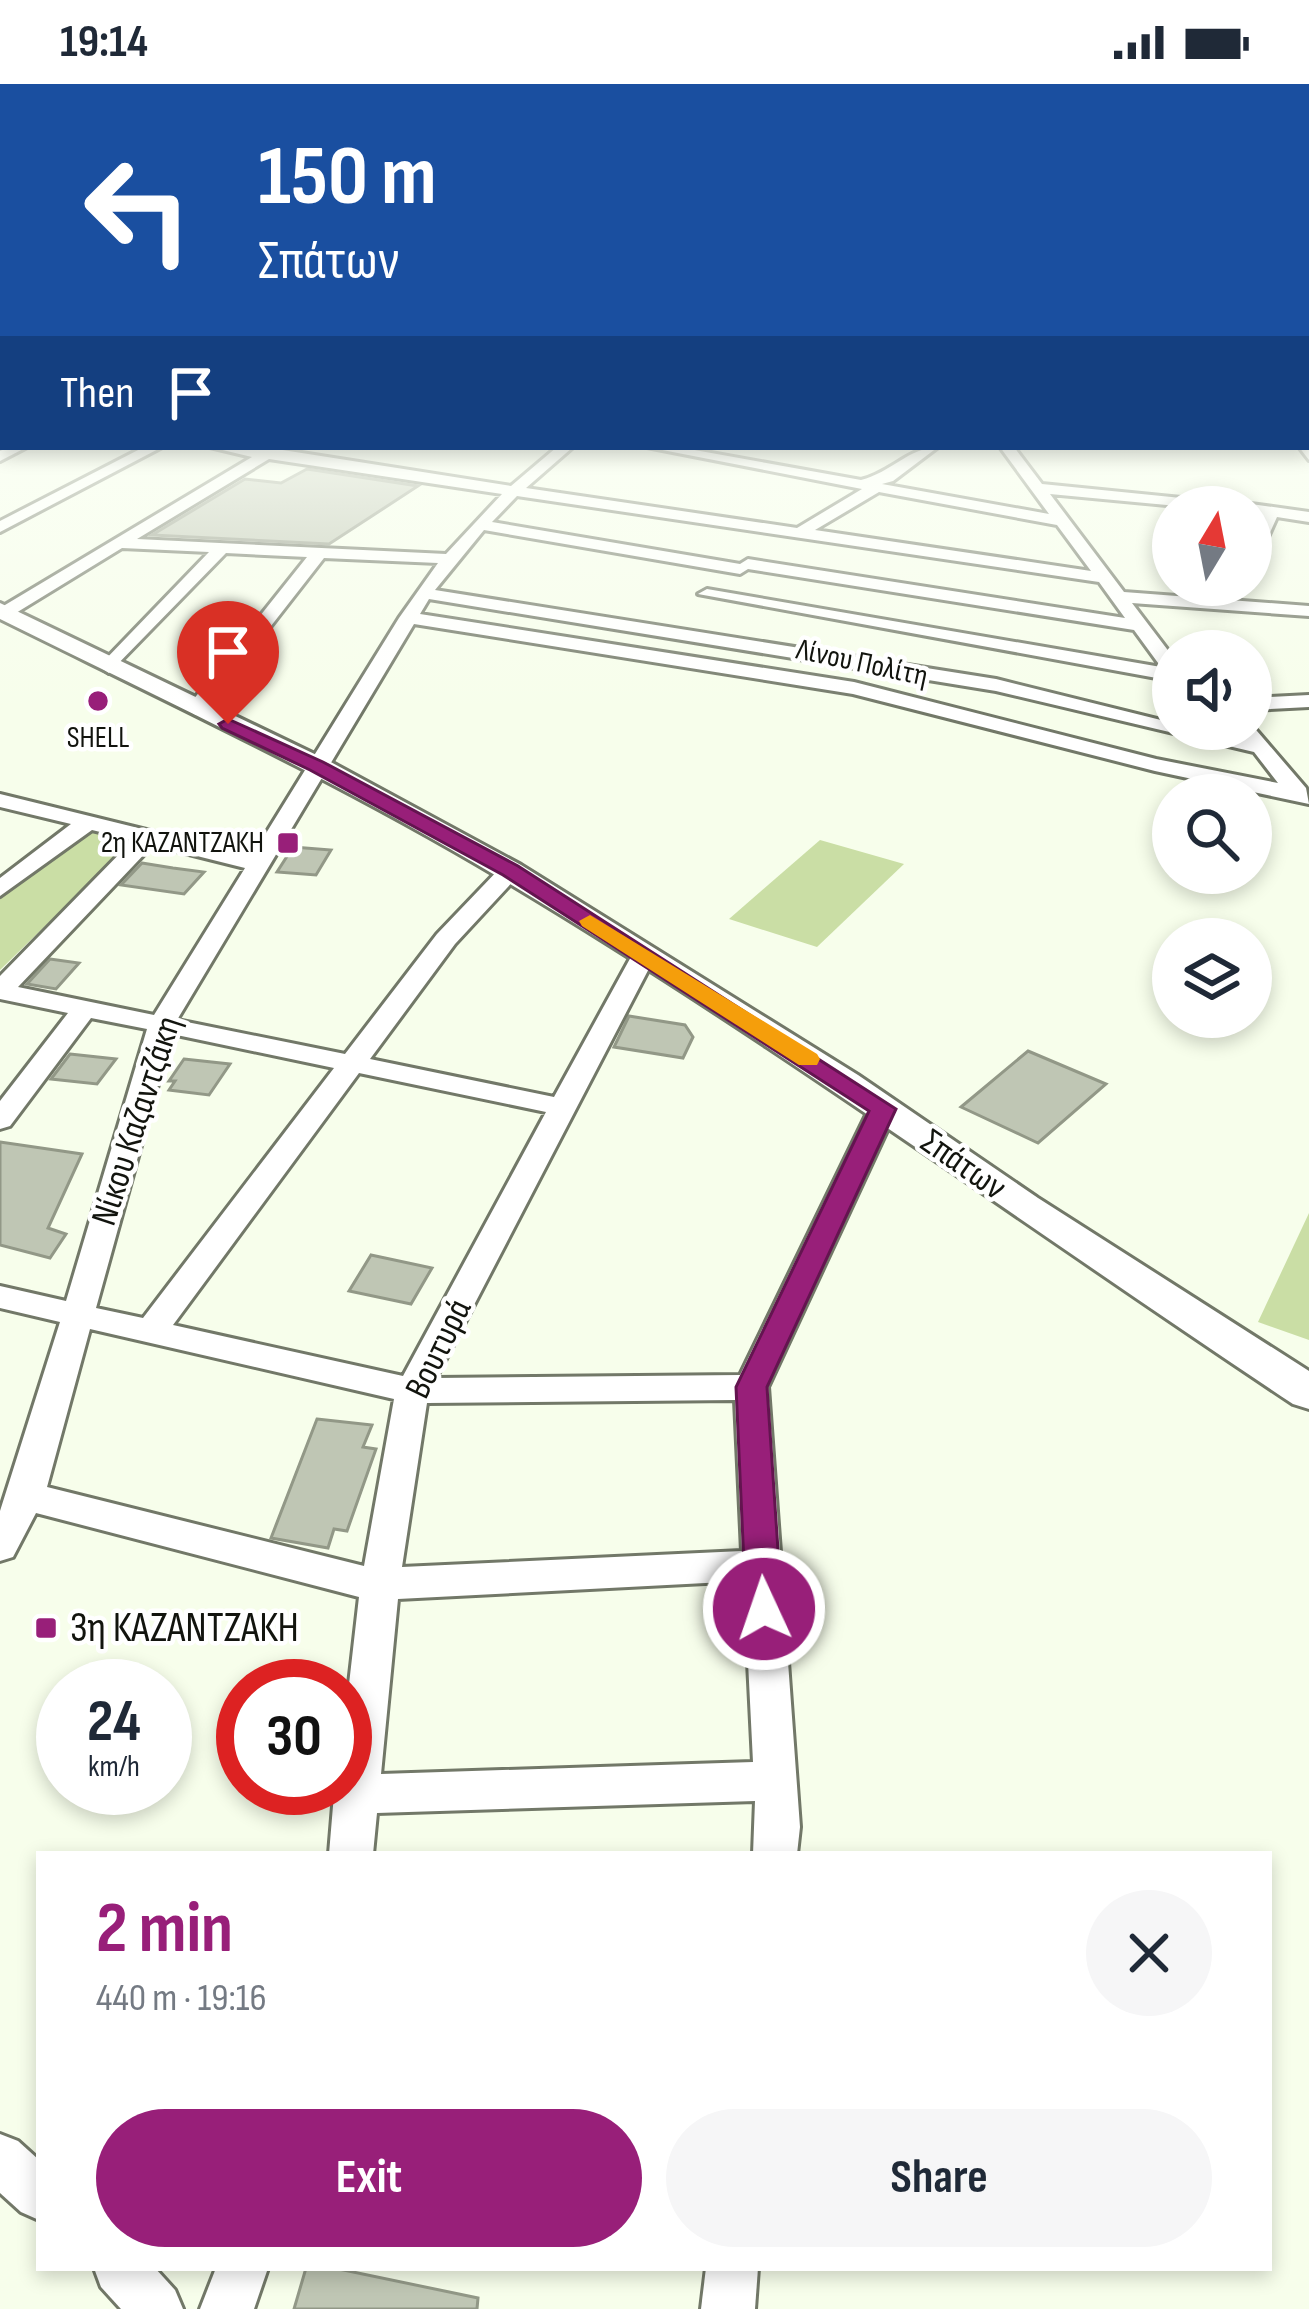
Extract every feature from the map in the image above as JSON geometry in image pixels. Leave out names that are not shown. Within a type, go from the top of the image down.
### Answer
[{"type":"main road","name":"Σπάτων","points":[[2,616],[316,766],[510,871],[883,1109],[1309,1393]]},
{"type":"street","points":[[0,527],[45,504]]},
{"type":"street","points":[[2,616],[183,504]]},
{"type":"street","name":"Νίκου Καζαντζάκη","points":[[0,1546],[26,1496],[162,1023],[424,593],[502,504]]},
{"type":"street","points":[[617,504],[1105,578]]},
{"type":"street","points":[[842,504],[699,600],[1152,669]]},
{"type":"street","points":[[966,504],[1062,521]]},
{"type":"street","points":[[1050,504],[1152,642]]},
{"type":"street","points":[[1272,512],[1309,517]]},
{"type":"street","points":[[482,525],[1141,626]]},
{"type":"street","points":[[116,544],[449,559]]},
{"type":"street","points":[[109,667],[222,548]]},
{"type":"street","points":[[196,709],[320,552]]},
{"type":"street","points":[[424,593],[667,624],[996,686],[1152,724]]},
{"type":"street","points":[[854,688],[931,593]]},
{"type":"street","points":[[1119,597],[1152,599]]},
{"type":"street","points":[[1242,606],[1309,611]]},
{"type":"street","name":"Λίνου Πολίτη","points":[[408,619],[854,688],[1304,800]]},
{"type":"street","points":[[633,653],[667,624]]},
{"type":"street","points":[[1272,703],[1309,701]]},
{"type":"street","points":[[1264,750],[1304,800]]},
{"type":"street","points":[[0,800],[256,864]]},
{"type":"street","points":[[0,890],[88,822]]},
{"type":"street","points":[[0,991],[148,837]]},
{"type":"street","points":[[150,1332],[446,939],[510,871]]},
{"type":"street","name":"Βουτυρά","points":[[371,1659],[412,1391],[644,955]]},
{"type":"street","points":[[0,991],[566,1108]]},
{"type":"street","points":[[0,1120],[83,1009]]},
{"type":"street","points":[[776,1851],[752,1387],[883,1109]]},
{"type":"street","points":[[0,1297],[412,1391],[752,1387]]},
{"type":"street","points":[[26,1496],[332,1577],[380,1584],[761,1565]]},
{"type":"street","points":[[372,1794],[775,1781]]},
{"type":"street","name":"Βουτυρά","points":[[351,1851],[354,1815]]},
{"type":"street","points":[[0,2159],[36,2191]]},
{"type":"street","points":[[226,2309],[241,2271]]},
{"type":"street","points":[[728,2309],[732,2271]]},
{"type":"green space","points":[[86,829],[133,840],[0,970],[0,895]]},
{"type":"green space","points":[[820,840],[904,864],[817,947],[729,919]]},
{"type":"green space","points":[[1309,1213],[1309,1340],[1258,1322]]},
{"type":"building","points":[[204,504],[391,504],[329,544],[152,535]]},
{"type":"building","points":[[293,847],[331,850],[316,875],[277,872]]},
{"type":"building","points":[[142,863],[204,872],[184,894],[121,885]]},
{"type":"building","points":[[50,959],[79,963],[56,989],[27,984]]},
{"type":"building","points":[[629,1016],[685,1025],[693,1037],[683,1058],[614,1047]]},
{"type":"building","points":[[1028,1051],[1106,1084],[1038,1143],[961,1107]]},
{"type":"building","points":[[70,1054],[116,1059],[97,1084],[51,1079]]},
{"type":"building","points":[[184,1059],[230,1064],[209,1095],[169,1090],[175,1081],[169,1081]]},
{"type":"building","points":[[0,1142],[82,1154],[48,1228],[66,1234],[50,1258],[0,1245]]},
{"type":"building","points":[[371,1255],[432,1268],[411,1304],[349,1291]]},
{"type":"building","points":[[317,1419],[372,1425],[363,1447],[376,1449],[347,1531],[334,1529],[328,1548],[271,1538]]},
{"type":"building","points":[[305,2271],[348,2271],[478,2298],[477,2309],[294,2309]]},
{"type":"slow traffic","points":[[590,921],[808,1059]]},
{"type":"place","name":"SHELL","points":[[98,701]]},
{"type":"place","name":"2η ΚΑΖΑΝΤΖΑΚΗ","points":[[288,843]]},
{"type":"place","name":"3η ΚΑΖΑΝΤΖΑΚΗ","points":[[46,1628]]},
{"type":"route","points":[[228,724],[510,871],[883,1109],[752,1387],[764,1609]]}]
